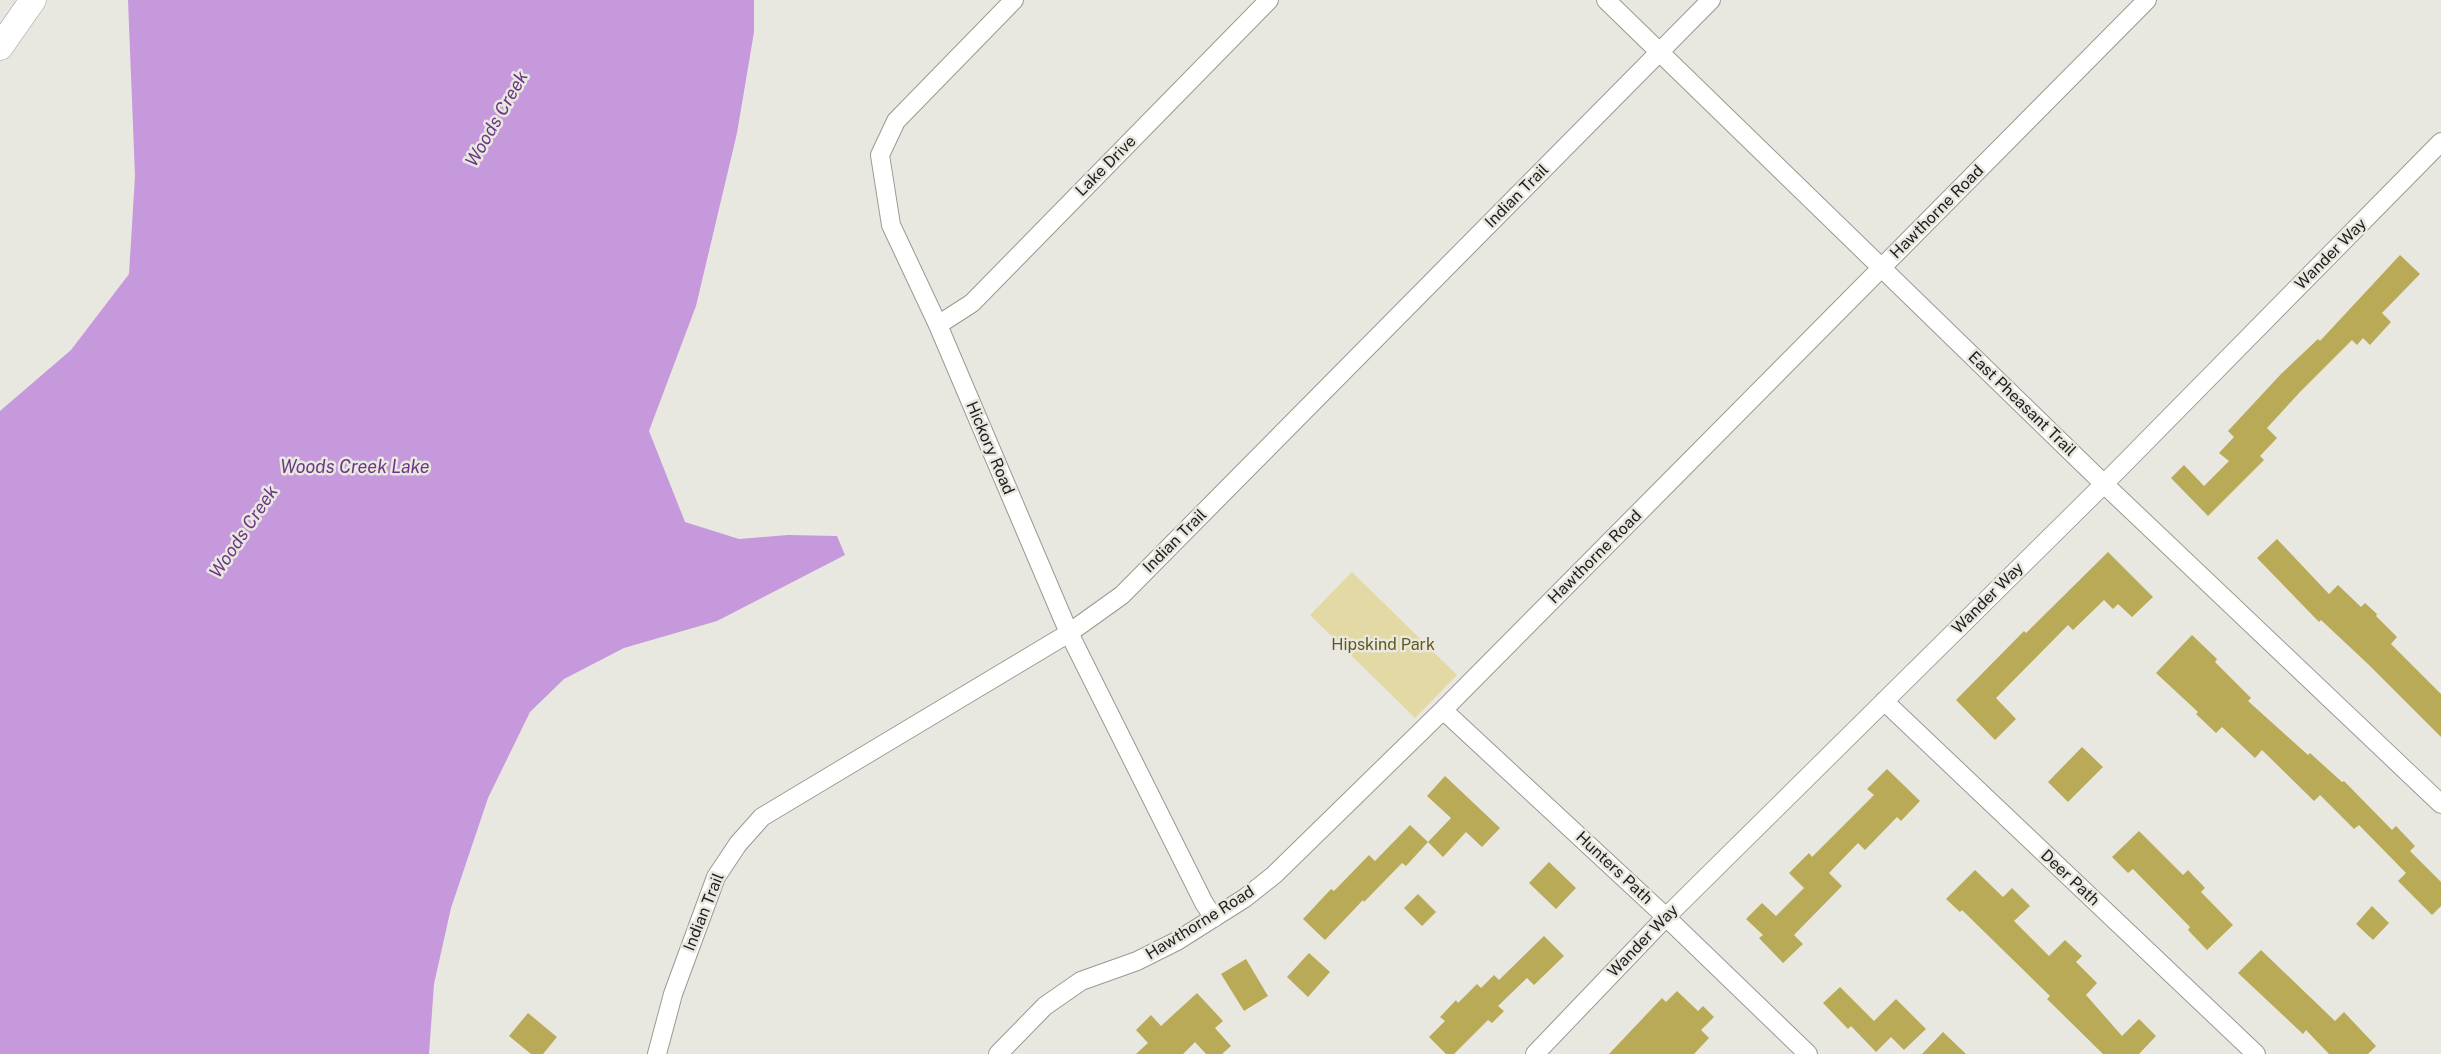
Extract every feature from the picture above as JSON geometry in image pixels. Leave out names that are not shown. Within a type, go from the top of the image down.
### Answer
[{"type":"street","points":[[0,47],[33,0]]},
{"type":"street","name":"Hickory Road","points":[[1014,0],[896,121],[880,155],[891,225],[938,325],[1069,633],[1204,903],[1214,918]]},
{"type":"street","name":"Lake Drive","points":[[938,325],[972,303],[1269,0]]},
{"type":"street","name":"East Pheasant Trail","points":[[1606,0],[2104,484],[2441,804]]},
{"type":"street","name":"Indian Trail","points":[[657,1054],[673,994],[716,877],[738,844],[762,817],[1069,633],[1122,595],[1711,0]]},
{"type":"street","name":"Hawthorne Road","points":[[998,1054],[1045,1006],[1081,981],[1137,962],[1214,918],[1245,898],[1274,875],[1443,710],[2147,0]]},
{"type":"street","name":"Wander Way","points":[[1535,1054],[1666,916],[2104,484],[2441,142]]},
{"type":"street","name":"Deer Path","points":[[1884,701],[2256,1054]]},
{"type":"street","name":"Hunters Path","points":[[1443,710],[1666,916],[1808,1054]]},
{"type":"green space","name":"Hipskind Park","points":[[1352,572],[1457,675],[1415,718],[1310,615]]},
{"type":"water","name":"Woods Creek Lake","points":[[128,0],[754,0],[754,32],[737,133],[696,306],[649,431],[685,522],[739,539],[788,535],[837,536],[845,555],[717,621],[624,648],[564,679],[530,712],[488,798],[451,908],[434,984],[429,1054],[0,1054],[0,411],[71,350],[129,274],[135,176]]},
{"type":"building","points":[[2400,255],[2420,274],[2382,313],[2391,322],[2370,345],[2363,338],[2357,345],[2352,340],[2300,392],[2267,428],[2277,438],[2260,456],[2264,460],[2208,516],[2171,478],[2184,465],[2204,486],[2229,461],[2219,453],[2234,437],[2228,431],[2281,374],[2318,339],[2320,341]]},
{"type":"building","points":[[2277,539],[2329,594],[2338,585],[2361,607],[2365,603],[2397,637],[2391,644],[2441,694],[2441,737],[2368,664],[2321,620],[2319,622],[2257,558]]},
{"type":"building","points":[[2108,552],[2153,597],[2132,617],[2118,604],[2113,609],[2104,600],[2073,630],[2068,625],[1996,698],[2016,719],[1995,740],[1956,700],[2024,631],[2026,633]]},
{"type":"building","points":[[2192,635],[2217,659],[2215,662],[2251,698],[2248,701],[2308,755],[2310,753],[2342,782],[2344,781],[2392,830],[2396,826],[2415,846],[2410,851],[2441,882],[2441,906],[2432,915],[2398,881],[2406,873],[2359,825],[2354,829],[2320,795],[2314,801],[2262,750],[2255,758],[2222,727],[2216,733],[2196,714],[2198,712],[2156,673]]},
{"type":"building","points":[[2082,747],[2103,767],[2068,802],[2048,782]]},
{"type":"building","points":[[1887,769],[1920,801],[1901,821],[1897,817],[1865,850],[1858,843],[1829,873],[1842,886],[1794,935],[1803,944],[1783,963],[1759,938],[1763,935],[1746,919],[1762,903],[1776,916],[1804,888],[1789,873],[1809,853],[1812,857],[1874,795],[1867,789]]},
{"type":"building","points":[[1445,776],[1500,828],[1482,847],[1466,832],[1443,857],[1428,842],[1451,818],[1427,796]]},
{"type":"building","points":[[1410,825],[1428,842],[1406,866],[1402,863],[1364,902],[1363,900],[1325,940],[1303,919],[1331,889],[1334,891],[1369,855],[1375,861]]},
{"type":"building","points":[[2139,831],[2183,875],[2188,870],[2205,888],[2201,892],[2233,925],[2207,950],[2188,930],[2190,927],[2133,869],[2128,873],[2112,857]]},
{"type":"building","points":[[1549,862],[1576,888],[1556,909],[1529,883]]},
{"type":"building","points":[[1975,870],[2003,897],[2012,888],[2030,906],[2014,921],[2049,956],[2065,940],[2082,956],[2076,962],[2097,983],[2086,995],[2122,1036],[2139,1019],[2156,1036],[2139,1054],[2103,1054],[2047,999],[2050,996],[1962,910],[1960,912],[1946,899]]},
{"type":"building","points":[[1418,894],[1436,912],[1422,926],[1404,908]]},
{"type":"building","points":[[2372,906],[2389,923],[2373,940],[2356,924]]},
{"type":"building","points":[[1544,936],[1564,956],[1534,985],[1527,978],[1498,1006],[1504,1011],[1492,1023],[1488,1020],[1454,1054],[1446,1054],[1429,1037],[1445,1021],[1440,1017],[1456,1000],[1458,1003],[1477,984],[1481,988],[1494,975],[1499,980]]},
{"type":"building","points":[[2261,950],[2335,1021],[2344,1012],[2376,1046],[2368,1054],[2329,1054],[2306,1030],[2303,1034],[2238,973]]},
{"type":"building","points":[[1309,953],[1330,972],[1308,997],[1287,977]]},
{"type":"building","points":[[1246,959],[1268,996],[1244,1011],[1221,974]]},
{"type":"building","points":[[1840,987],[1874,1021],[1896,999],[1926,1029],[1904,1050],[1891,1037],[1876,1052],[1851,1026],[1848,1029],[1823,1003]]},
{"type":"building","points":[[1677,991],[1698,1011],[1703,1006],[1714,1017],[1701,1030],[1709,1038],[1694,1054],[1609,1054],[1662,998],[1666,1002]]},
{"type":"building","points":[[1197,993],[1223,1021],[1215,1028],[1231,1046],[1222,1054],[1206,1054],[1195,1042],[1183,1054],[1136,1054],[1148,1043],[1136,1030],[1151,1015],[1161,1026]]},
{"type":"building","points":[[528,1013],[557,1037],[543,1054],[531,1054],[509,1036]]},
{"type":"building","points":[[1943,1032],[1966,1054],[1922,1054]]},
{"type":"water label","name":"Woods Creek","points":[[497,119]]},
{"type":"water label","name":"Woods Creek","points":[[244,532]]}]
